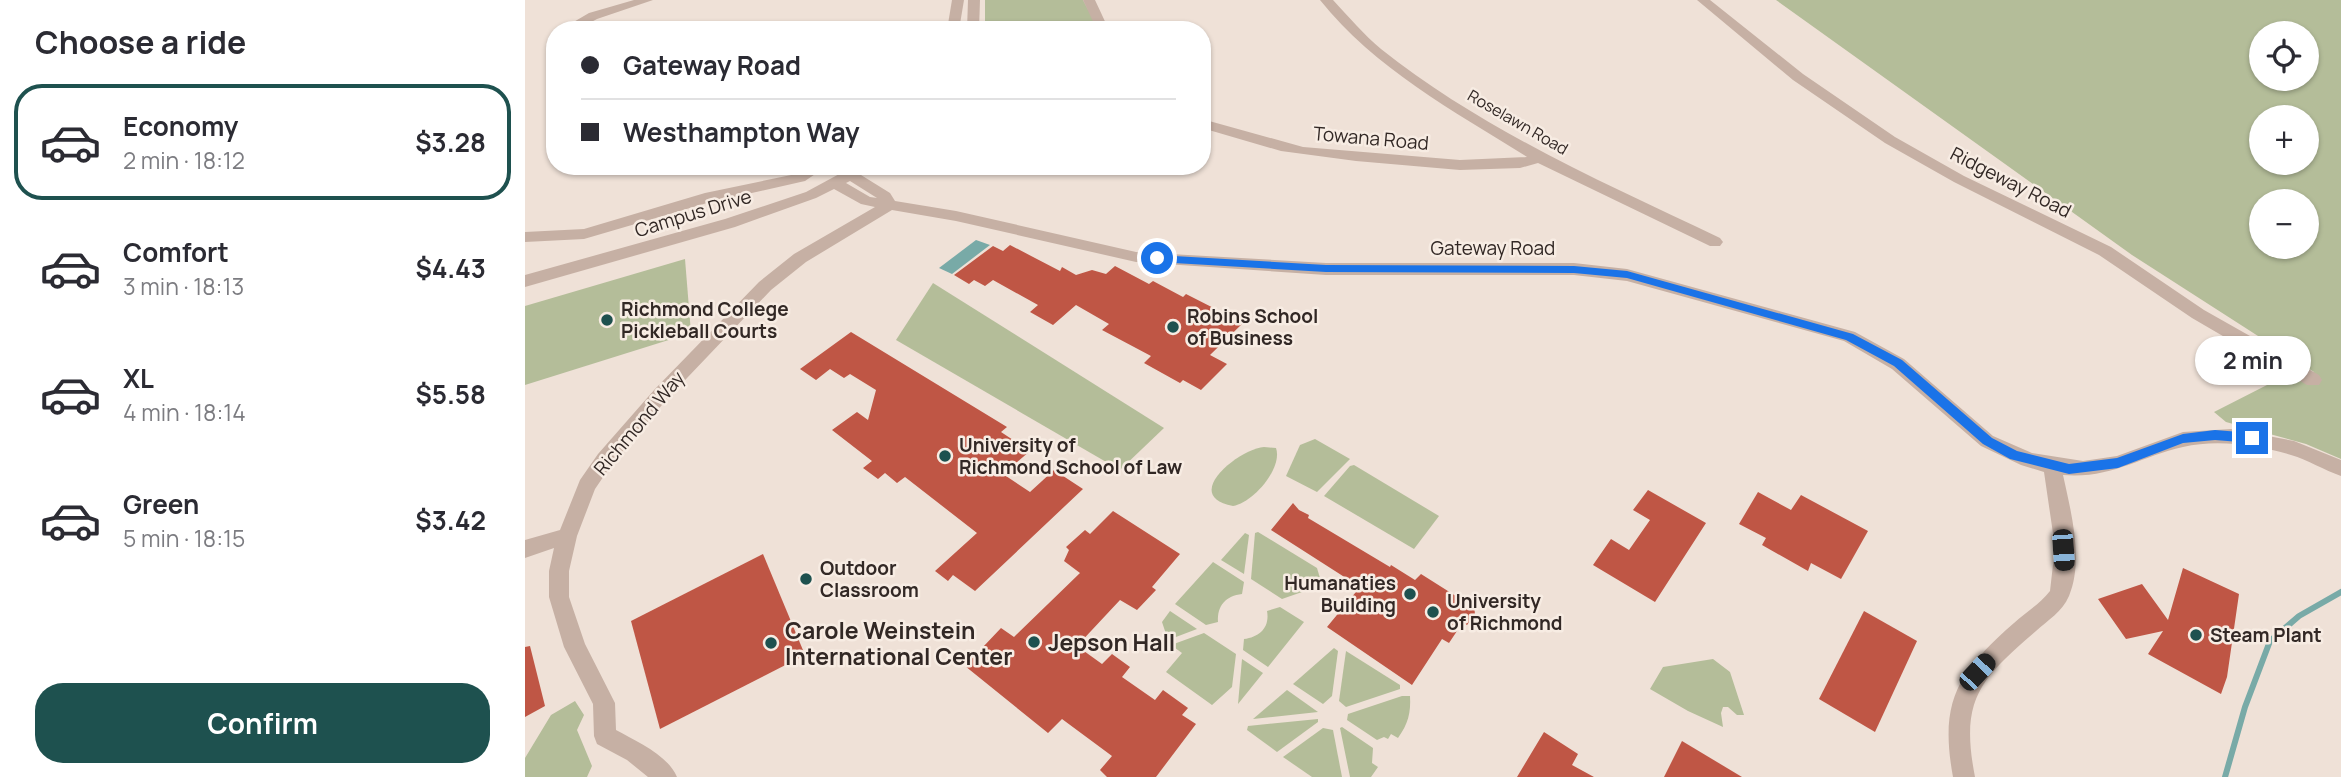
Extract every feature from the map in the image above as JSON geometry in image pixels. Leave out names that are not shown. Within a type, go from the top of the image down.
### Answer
[{"type":"street","points":[[583,21],[647,0]]},
{"type":"street","points":[[954,21],[958,0]]},
{"type":"street","points":[[1089,0],[1099,21]]},
{"type":"street","name":"Roselawn Road","points":[[1327,0],[1374,51],[1443,99],[1541,158],[1714,242]]},
{"type":"street","name":"Ridgeway Road","points":[[1703,0],[1798,77],[1889,140],[1959,179],[2105,251],[2198,314],[2313,380]]},
{"type":"street","points":[[971,1],[972,21]]},
{"type":"street","name":"Towana Road","points":[[1211,125],[1303,152],[1517,165],[1541,158]]},
{"type":"street","points":[[525,237],[584,234],[705,198],[807,175]]},
{"type":"street","name":"Campus Drive","points":[[525,281],[730,223],[840,187],[851,175]]},
{"type":"street","name":"Gateway Road","points":[[851,175],[884,196],[890,205]]},
{"type":"street","points":[[840,187],[856,210],[852,226]]},
{"type":"street","name":"Gateway Road","points":[[840,187],[866,201],[969,219],[1136,257],[1326,269],[1574,270],[1627,275],[1849,337],[1898,363],[1987,441],[2014,455],[2052,466],[2083,469],[2101,467],[2183,439],[2215,435],[2273,443],[2308,453],[2341,468]]},
{"type":"street","name":"Richmond Way","points":[[666,777],[635,752],[605,736],[604,703],[575,647],[559,597],[558,571],[567,536],[587,486],[605,459],[661,394],[774,278],[852,226],[890,205]]},
{"type":"street","points":[[1964,777],[1956,722],[1977,672],[1996,651],[2059,597],[2065,573],[2060,510],[2052,466]]},
{"type":"street","points":[[525,549],[567,536]]},
{"type":"green space","points":[[985,0],[1083,0],[1094,21],[985,21]]},
{"type":"green space","points":[[1776,0],[2341,0],[2341,459],[2306,444],[2226,422],[2214,412],[2267,385],[2314,372],[2132,255]]},
{"type":"green space","name":"Richmond College Pickleball Courts","points":[[685,259],[691,333],[525,385],[525,306]]},
{"type":"green space","points":[[933,283],[1164,428],[1120,470],[896,340]]},
{"type":"green space","points":[[1315,439],[1350,459],[1317,492],[1286,476],[1300,445]]},
{"type":"green space","points":[[1264,447],[1276,448],[1277,456],[1265,483],[1241,503],[1233,506],[1218,501],[1212,493],[1213,483],[1219,474],[1241,456]]},
{"type":"green space","points":[[1354,465],[1439,516],[1414,549],[1324,496],[1350,466]]},
{"type":"green space","points":[[1258,532],[1317,568],[1322,585],[1282,599],[1251,579],[1255,533]]},
{"type":"green space","points":[[1245,533],[1249,535],[1244,574],[1221,560]]},
{"type":"green space","points":[[1213,562],[1244,582],[1242,594],[1227,599],[1221,606],[1218,622],[1206,625],[1175,604]]},
{"type":"green space","points":[[1280,607],[1304,622],[1268,667],[1243,650],[1244,639],[1263,630],[1267,622],[1267,611]]},
{"type":"green space","points":[[1170,611],[1197,629],[1168,640],[1162,622]]},
{"type":"green space","points":[[1204,633],[1236,654],[1232,687],[1212,705],[1166,672],[1182,653],[1171,645]]},
{"type":"green space","points":[[1334,648],[1338,651],[1332,696],[1323,704],[1293,684]]},
{"type":"green space","points":[[1346,651],[1400,685],[1400,689],[1346,707],[1339,701]]},
{"type":"green space","points":[[1242,659],[1263,673],[1238,704]]},
{"type":"green space","points":[[1713,659],[1730,672],[1744,715],[1737,715],[1728,707],[1723,707],[1723,727],[1650,689],[1663,667]]},
{"type":"green space","points":[[1287,690],[1318,712],[1253,719]]},
{"type":"green space","points":[[1402,696],[1410,696],[1410,708],[1398,738],[1391,734],[1388,739],[1384,737],[1377,740],[1347,720],[1348,714]]},
{"type":"green space","points":[[575,701],[584,715],[577,730],[592,766],[587,777],[525,777],[525,758],[551,715]]},
{"type":"green space","points":[[1318,719],[1318,722],[1277,752],[1247,730],[1248,726]]},
{"type":"green space","points":[[1323,728],[1333,730],[1342,777],[1312,777],[1283,757]]},
{"type":"green space","points":[[1340,728],[1373,748],[1372,763],[1378,767],[1371,777],[1350,777]]},
{"type":"water","points":[[976,240],[990,245],[952,274],[939,268]]},
{"type":"building","name":"Robins School of Business","points":[[1010,245],[1060,271],[1062,267],[1076,275],[1092,270],[1106,274],[1115,266],[1149,284],[1153,281],[1183,297],[1186,294],[1243,323],[1210,355],[1227,364],[1201,390],[1183,380],[1180,383],[1144,363],[1151,356],[1102,330],[1109,324],[1076,305],[1053,325],[1030,312],[1038,305],[993,280],[985,286],[974,280],[969,284],[954,275],[993,246],[1003,251]]},
{"type":"building","name":"University of Richmond School of Law","points":[[851,332],[1007,427],[1001,432],[1030,451],[1003,474],[1030,492],[1054,470],[1083,489],[975,591],[953,575],[948,581],[935,571],[977,533],[905,477],[897,483],[885,473],[878,479],[863,468],[872,461],[832,430],[857,412],[868,420],[876,390],[850,374],[844,378],[830,369],[816,380],[800,369]]},
{"type":"building","points":[[1648,490],[1706,523],[1655,602],[1593,565],[1611,539],[1629,550],[1650,520],[1633,510]]},
{"type":"building","points":[[1758,492],[1791,510],[1801,495],[1868,531],[1841,579],[1811,563],[1808,571],[1762,545],[1766,538],[1739,524]]},
{"type":"building","name":"Humanaties Building","points":[[1293,503],[1309,515],[1308,518],[1390,567],[1391,565],[1415,580],[1421,574],[1459,598],[1461,596],[1474,603],[1475,615],[1467,625],[1463,622],[1449,643],[1442,639],[1412,685],[1327,627],[1360,587],[1271,530]]},
{"type":"building","name":"Jepson Hall","points":[[1113,511],[1180,554],[1152,587],[1156,590],[1137,610],[1120,600],[1077,646],[1102,664],[1112,654],[1130,667],[1122,677],[1155,700],[1163,690],[1188,708],[1182,715],[1196,724],[1156,777],[1107,777],[1100,770],[1112,756],[1062,719],[1048,733],[965,666],[1001,628],[1014,637],[1080,573],[1064,561],[1069,550],[1066,547],[1085,530],[1090,534]]},
{"type":"building","name":"Carole Weinstein International Center","points":[[763,554],[805,655],[660,729],[631,621]]},
{"type":"building","name":"Steam Plant","points":[[2183,568],[2239,594],[2227,677],[2221,694],[2148,654],[2163,631],[2126,639],[2098,599],[2142,584],[2168,620]]},
{"type":"building","points":[[1864,611],[1917,641],[1875,732],[1819,699]]},
{"type":"building","points":[[530,646],[545,706],[525,717],[525,647]]},
{"type":"building","points":[[1544,732],[1578,754],[1572,765],[1594,777],[1517,777]]},
{"type":"building","points":[[1682,741],[1742,777],[1664,777]]},
{"type":"waterway","points":[[2225,777],[2245,707],[2270,641],[2299,616],[2341,592]]},
{"type":"place","name":"Richmond College Pickleball Courts","points":[[607,320]]},
{"type":"place","name":"Robins School of Business","points":[[1173,327]]},
{"type":"place","name":"University of Richmond School of Law","points":[[945,456]]},
{"type":"place","name":"Outdoor Classroom","points":[[806,579]]},
{"type":"place","name":"Humanaties Building","points":[[1410,594]]},
{"type":"place","name":"University of Richmond","points":[[1433,612]]},
{"type":"place","name":"Steam Plant","points":[[2196,635]]},
{"type":"place","name":"Jepson Hall","points":[[1034,642]]},
{"type":"place","name":"Carole Weinstein International Center","points":[[771,643]]},
{"type":"route","points":[[1157,258],[1326,269],[1574,270],[1627,275],[1829,329],[1849,337],[1878,351],[1914,375],[1957,417],[1987,441],[2028,460],[2069,469],[2118,463],[2170,442],[2197,436],[2252,438]]}]
